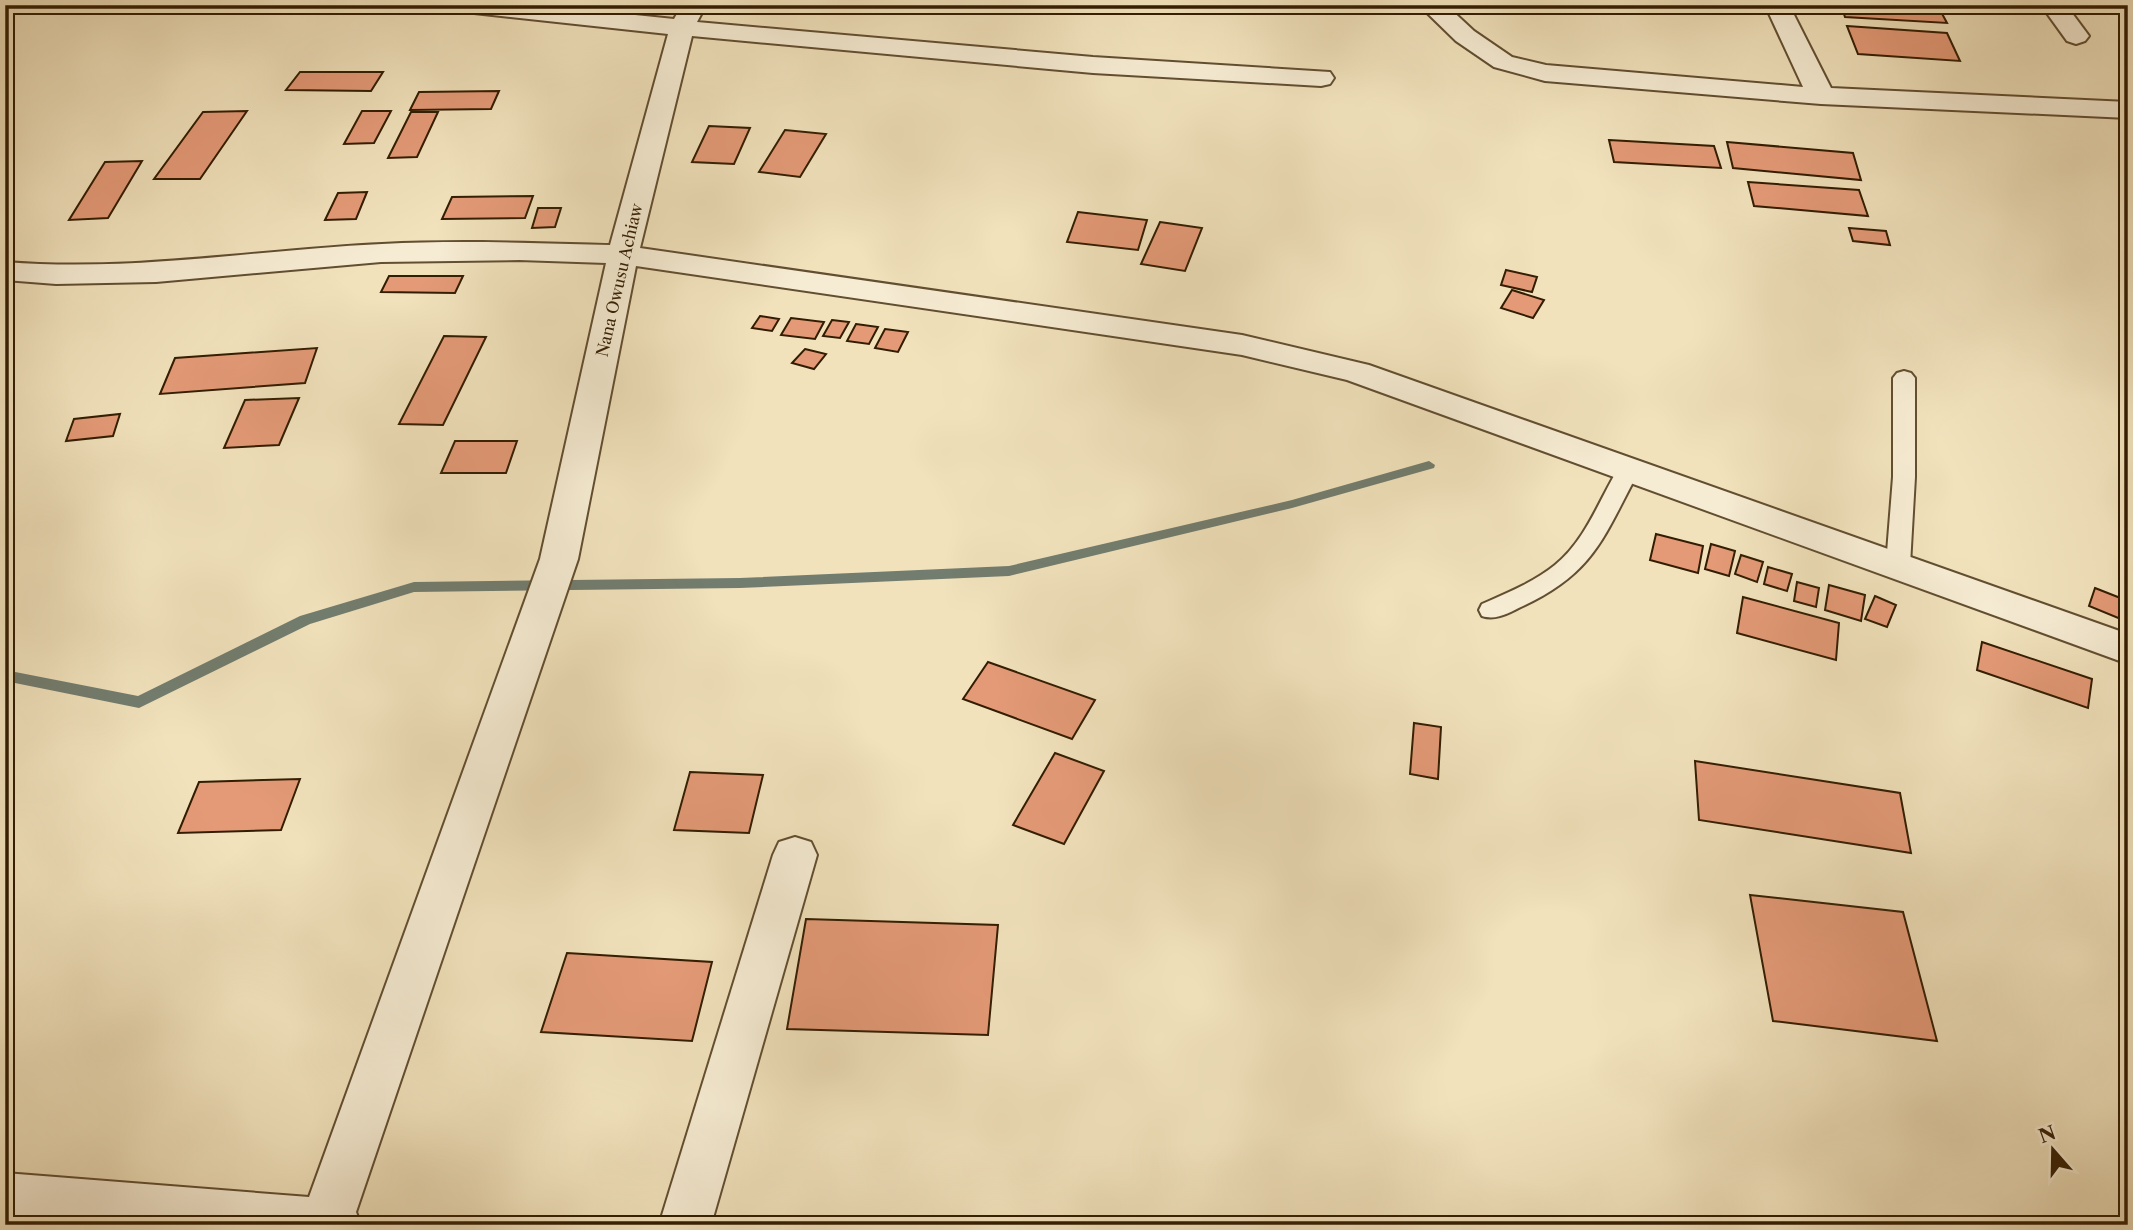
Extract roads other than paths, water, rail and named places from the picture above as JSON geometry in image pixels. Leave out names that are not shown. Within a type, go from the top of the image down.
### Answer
[{"type":"street","points":[[466,5],[688,16],[1093,65],[1321,78]]},
{"type":"street","points":[[1431,5],[1465,36],[1503,62],[1545,73],[1821,96],[2128,110]]},
{"type":"street","points":[[1777,5],[1821,96]]},
{"type":"street","points":[[2053,5],[2076,36]]},
{"type":"street","name":"Nana Owusu Achiaw","points":[[328,1224],[559,559],[623,255],[688,16]]},
{"type":"street","points":[[5,271],[56,275],[156,273],[381,253],[519,251],[623,255],[1242,345],[1357,372],[2128,649]]},
{"type":"street","points":[[685,1225],[795,855]]},
{"type":"street","points":[[5,1199],[328,1224]]},
{"type":"lane","points":[[1898,565],[1904,477],[1904,378]]},
{"type":"lane","points":[[1491,610],[1539,588],[1566,570],[1582,552],[1629,469]]},
{"type":"waterway","points":[[5,675],[139,702],[305,620],[414,587],[740,583],[1009,571],[1292,504],[1429,465]]}]
